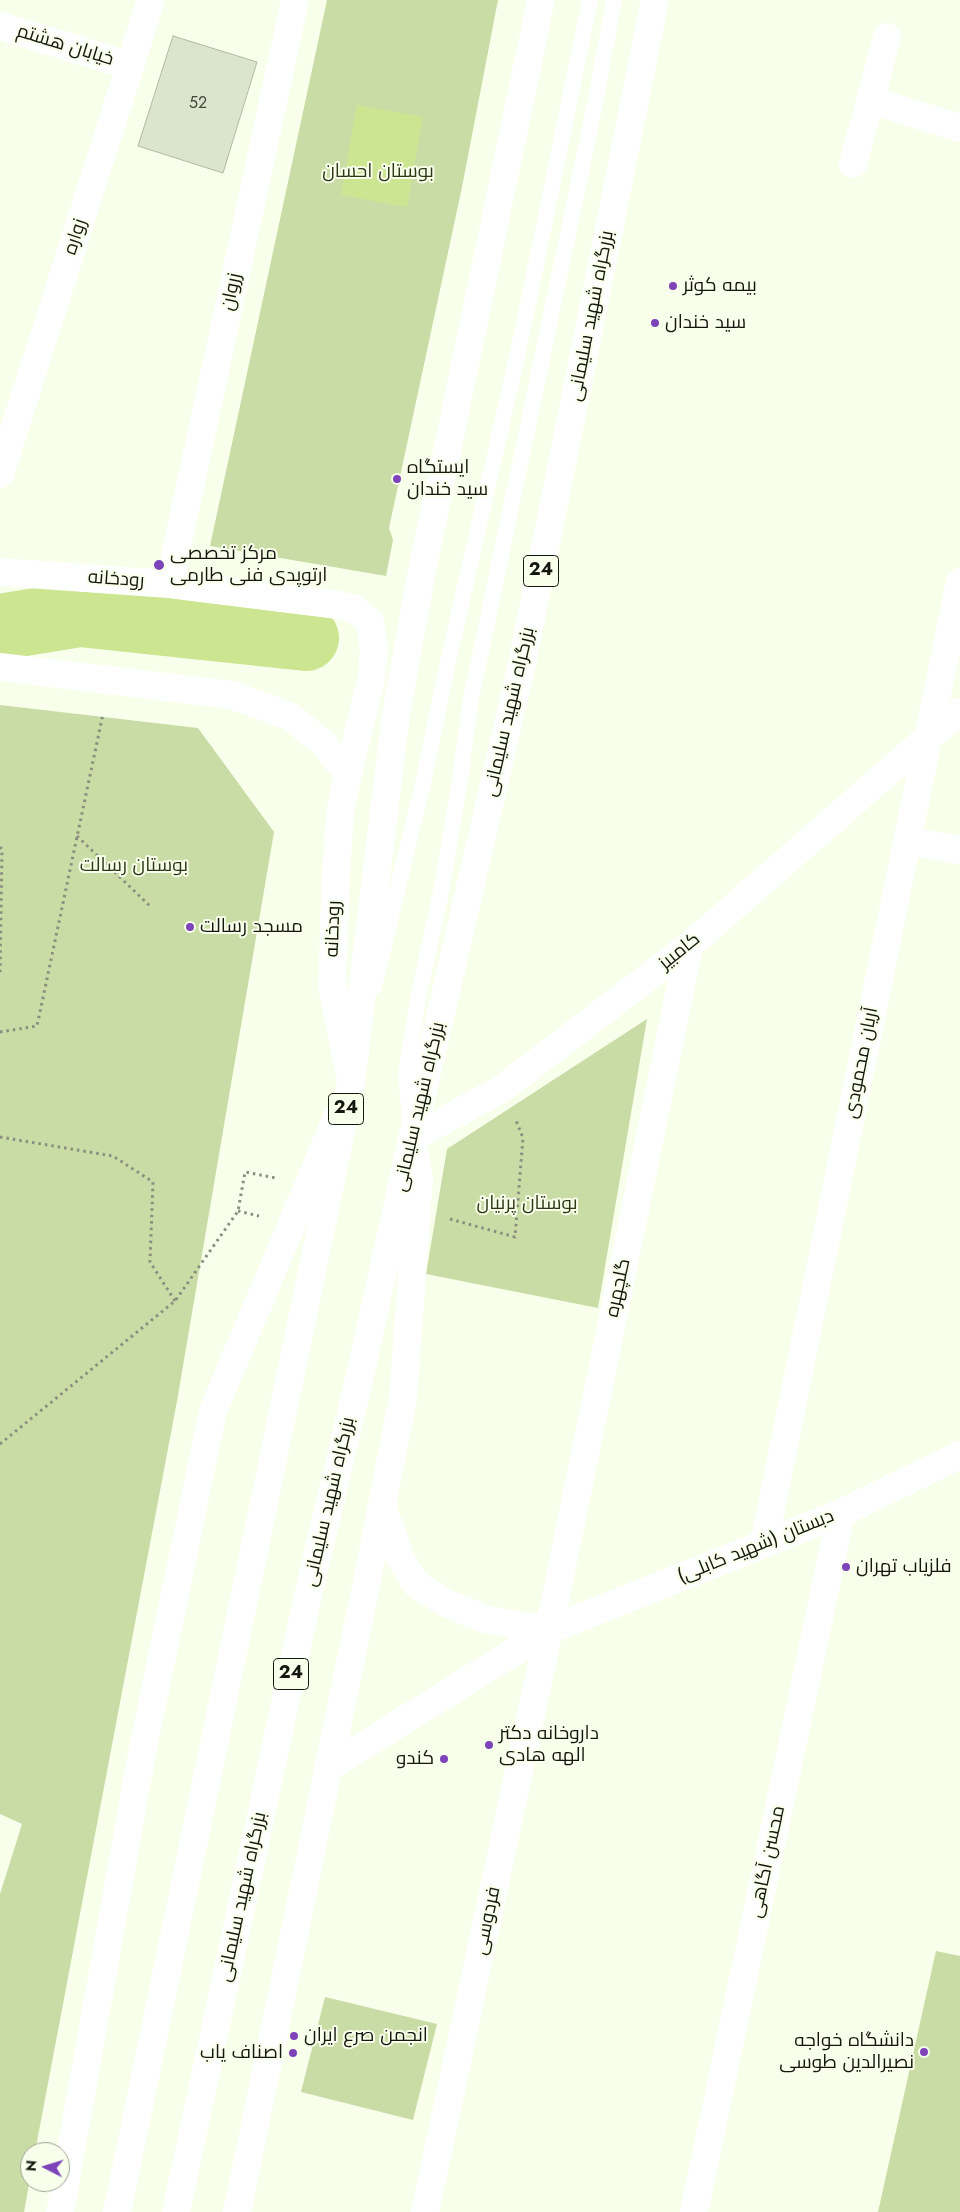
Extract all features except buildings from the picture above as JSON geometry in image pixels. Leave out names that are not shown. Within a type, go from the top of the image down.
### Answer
[{"type":"main road","name":"زواره","points":[[0,474],[151,0]]},
{"type":"main road","name":"زروان","points":[[169,584],[295,0]]},
{"type":"main road","name":"24","points":[[116,2212],[351,1083],[396,714],[421,576],[541,0]]},
{"type":"main road","name":"بزرگراه شهید سلیمانی","points":[[176,2212],[308,1594],[362,1367],[412,1138],[521,668],[656,0]]},
{"type":"main road","name":"خیابان هشتم","points":[[0,26],[131,66]]},
{"type":"main road","points":[[853,164],[887,37]]},
{"type":"main road","points":[[870,100],[960,128]]},
{"type":"main road","name":"رودخانه","points":[[0,572],[169,584],[338,605],[355,609],[370,622],[374,648],[372,676],[340,813],[336,874],[332,986],[351,1083]]},
{"type":"main road","name":"آریان محمودی","points":[[764,1544],[960,582]]},
{"type":"main road","points":[[0,667],[232,695],[289,716],[322,742],[348,774]]},
{"type":"main road","name":"کامبیز","points":[[412,1138],[503,1088],[689,946],[927,738],[960,712]]},
{"type":"main road","points":[[907,841],[960,850]]},
{"type":"main road","name":"گلچهره","points":[[549,1630],[689,946]]},
{"type":"main road","points":[[60,2212],[142,1754],[213,1411],[351,1083]]},
{"type":"main road","points":[[237,2212],[329,1767],[402,1398],[419,1179],[412,1138]]},
{"type":"main road","name":"دبستان (شهید کابلی)","points":[[329,1767],[549,1630],[841,1512],[960,1455]]},
{"type":"main road","points":[[382,1505],[401,1559],[416,1584],[446,1603],[488,1620],[549,1630]]},
{"type":"main road","name":"محسن آگاهی","points":[[694,2212],[841,1512]]},
{"type":"main road","name":"فردوسی","points":[[425,2212],[549,1630]]},
{"type":"lane","points":[[351,1083],[423,783],[448,662],[520,343],[590,0]]},
{"type":"lane","points":[[412,1138],[406,1073],[419,994],[440,897],[459,786],[471,699],[594,109],[614,0]]},
{"type":"path","points":[[0,1032],[37,1026],[110,680]]},
{"type":"path","points":[[77,835],[152,908]]},
{"type":"path","points":[[0,847],[2,849],[0,974]]},
{"type":"path","points":[[0,1137],[113,1156],[153,1182],[150,1262],[176,1301]]},
{"type":"path","points":[[515,1237],[523,1138]]},
{"type":"path","points":[[0,1444],[176,1301],[238,1211],[245,1172]]},
{"type":"green space","name":"بوستان احسان","points":[[327,0],[498,0],[462,187],[389,528],[393,540],[386,576],[210,546]]},
{"type":"green space","name":"بوستان رسالت","points":[[0,705],[198,728],[274,832],[177,1401],[37,2142],[20,2142],[20,2192],[28,2192],[24,2212],[0,2212],[0,1894],[22,1824],[0,1814]]},
{"type":"green space","name":"بوستان پرنیان","points":[[647,1019],[598,1308],[426,1274],[447,1149]]},
{"type":"green space","points":[[936,1951],[960,1956],[960,2212],[878,2212]]},
{"type":"green space","points":[[325,1997],[437,2024],[413,2120],[301,2092]]},
{"type":"shaded area","points":[[357,105],[423,117],[407,207],[341,195]]},
{"type":"waterway","points":[[0,627],[80,614],[306,638]]},
{"type":"place","name":"بیمه کوثر","points":[[673,286]]},
{"type":"place","name":"سید خندان","points":[[655,323]]},
{"type":"place","name":"ایستگاه سید خندان","points":[[397,479]]},
{"type":"place","name":"مرکز تخصصی ارتوپدی فنی طارمی","points":[[159,565]]},
{"type":"place","name":"مسجد رسالت","points":[[190,927]]},
{"type":"place","name":"فلزیاب تهران","points":[[846,1567]]},
{"type":"place","name":"داروخانه دکتر الهه هادی","points":[[489,1745]]},
{"type":"place","name":"کندو","points":[[444,1759]]},
{"type":"place","name":"انجمن صرع ایران","points":[[294,2036]]},
{"type":"place","name":"دانشگاه خواجه نصیرالدین طوسی","points":[[924,2052]]},
{"type":"place","name":"اصناف یاب","points":[[293,2053]]}]
